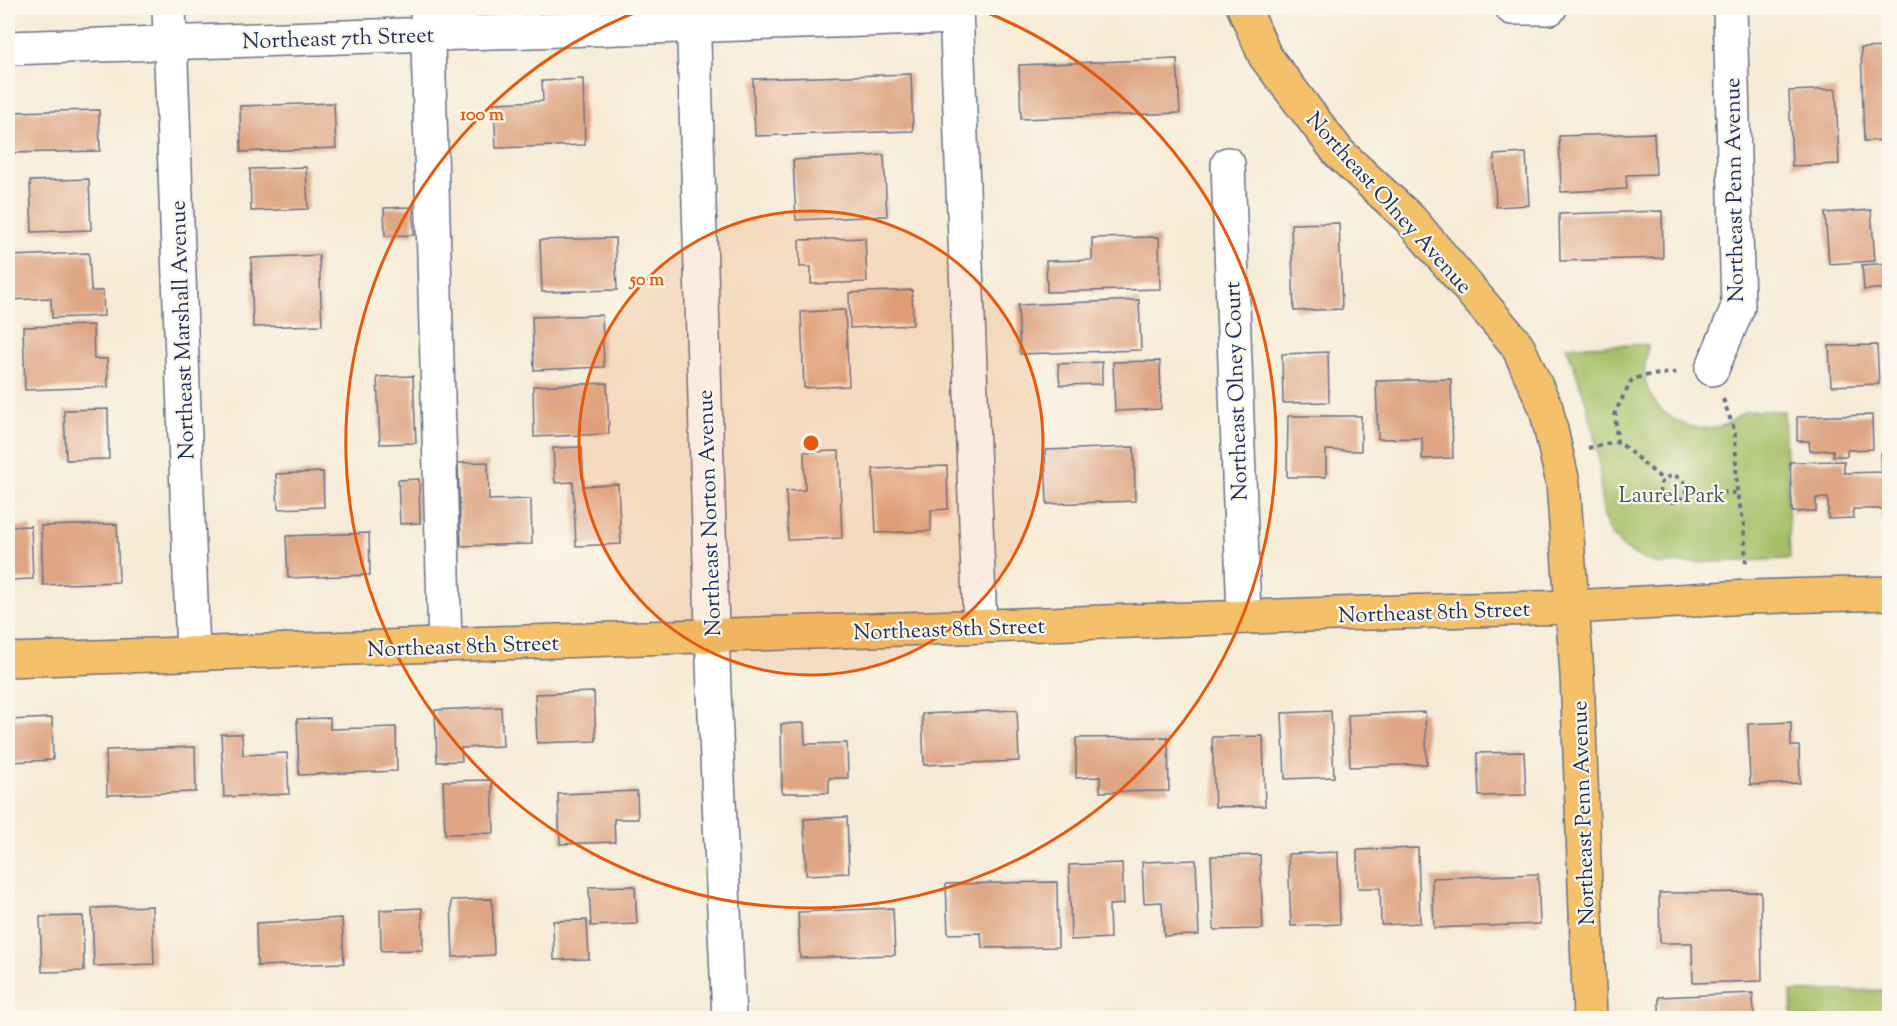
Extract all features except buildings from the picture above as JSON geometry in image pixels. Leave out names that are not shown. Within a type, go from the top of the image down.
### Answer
[{"type":"main road","name":"Northeast Olney Avenue","points":[[1244,8],[1265,56],[1339,153],[1410,219],[1516,345],[1546,408],[1563,483],[1571,607]]},
{"type":"main road","name":"Northeast 8th Street","points":[[8,660],[1571,607],[1748,597],[1890,593]]},
{"type":"main road","name":"Northeast Penn Avenue","points":[[1571,607],[1577,674],[1590,1018]]},
{"type":"street","name":"Northeast Marshall Avenue","points":[[169,8],[193,653]]},
{"type":"street","points":[[1512,8],[1550,8]]},
{"type":"street","name":"Northeast Penn Avenue","points":[[1712,369],[1738,307],[1731,8]]},
{"type":"street","name":"Northeast 7th Street","points":[[8,48],[170,43],[427,21],[956,12]]},
{"type":"street","points":[[956,12],[980,626]]},
{"type":"street","name":"Northeast Norton Avenue","points":[[693,16],[712,636],[729,1018]]},
{"type":"street","points":[[427,21],[445,645]]},
{"type":"street","name":"Northeast Olney Court","points":[[1228,164],[1244,617]]},
{"type":"path","points":[[1617,443],[1616,412],[1632,380],[1642,376],[1712,369],[1735,432],[1737,493],[1744,524],[1748,597]]},
{"type":"path","points":[[1556,454],[1617,443],[1629,449],[1663,480]]},
{"type":"path","points":[[1669,476],[1682,478],[1686,484],[1686,491],[1684,497],[1671,502],[1661,493],[1663,480],[1669,476]]},
{"type":"path","points":[[1686,491],[1737,493]]},
{"type":"green space","name":"Laurel Park","points":[[1648,345],[1644,370],[1648,390],[1654,401],[1671,418],[1693,427],[1706,428],[1726,424],[1746,412],[1784,411],[1790,559],[1660,564],[1645,560],[1630,552],[1613,536],[1603,512],[1596,442],[1581,387],[1566,346]]},
{"type":"green space","points":[[1889,990],[1889,1018],[1792,1018],[1791,992]]}]
